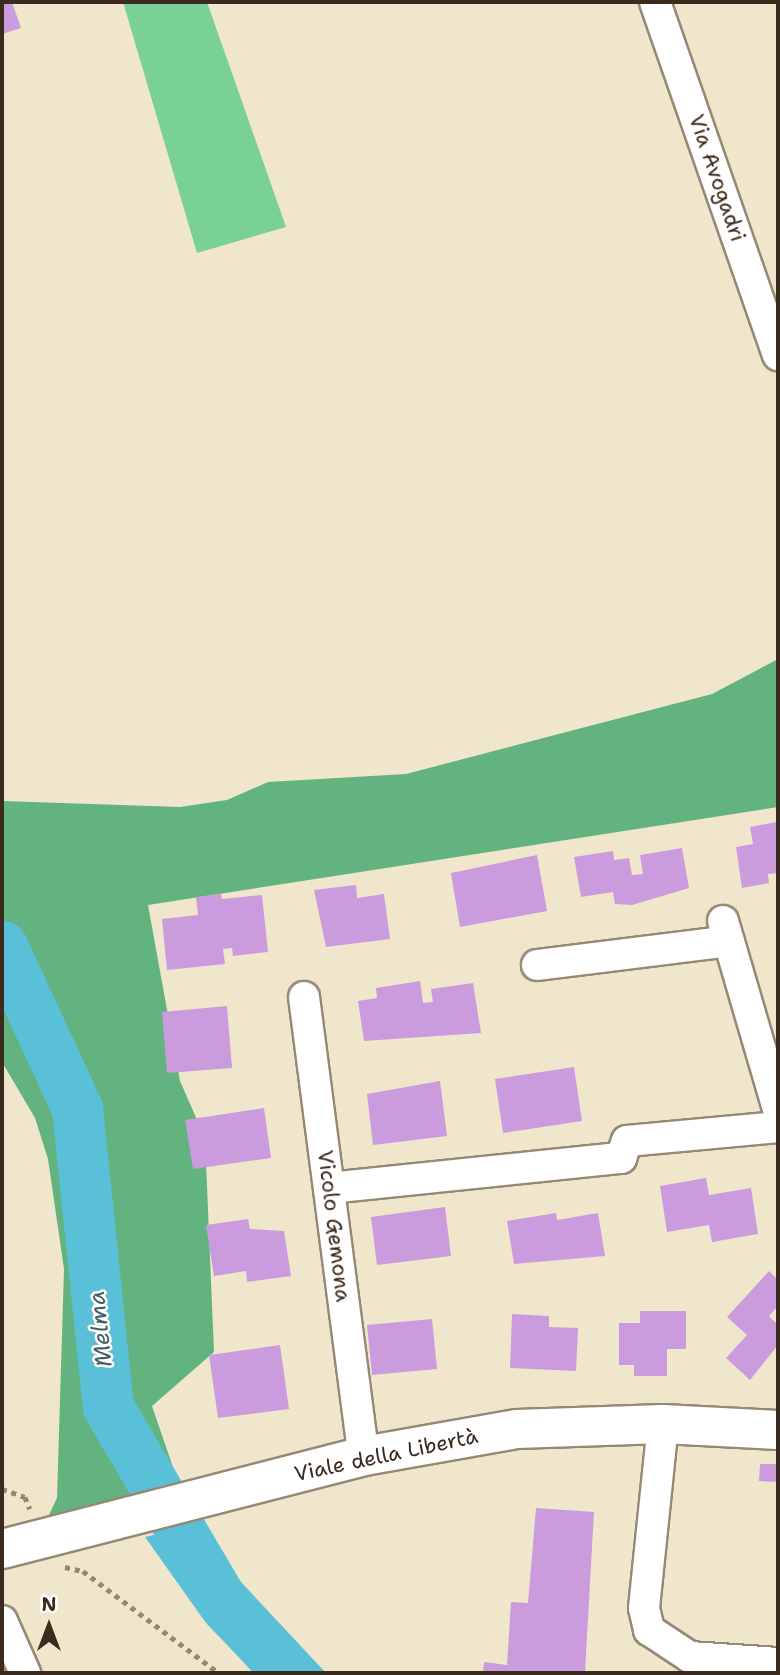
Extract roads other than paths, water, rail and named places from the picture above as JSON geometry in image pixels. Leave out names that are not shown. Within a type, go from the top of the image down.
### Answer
[{"type":"street","name":"Via Avogadri","points":[[655,2],[778,355]]},
{"type":"street","points":[[537,965],[726,931],[778,1109]]},
{"type":"street","name":"Vicolo Gemona","points":[[304,997],[364,1455]]},
{"type":"street","points":[[329,1188],[621,1158],[627,1141],[778,1127]]},
{"type":"street","points":[[663,1424],[644,1608],[649,1630],[690,1657],[778,1663]]},
{"type":"street","name":"Viale della Libertà","points":[[19,1544],[364,1455],[517,1429],[663,1424],[778,1430]]},
{"type":"street","points":[[2,1621],[25,1673]]},
{"type":"water","points":[[198,1524],[213,1552],[326,1673],[254,1673],[206,1623],[145,1537]]},
{"type":"waterway","name":"Melma","points":[[2,946],[77,1108],[108,1407],[223,1602],[288,1673]]}]
